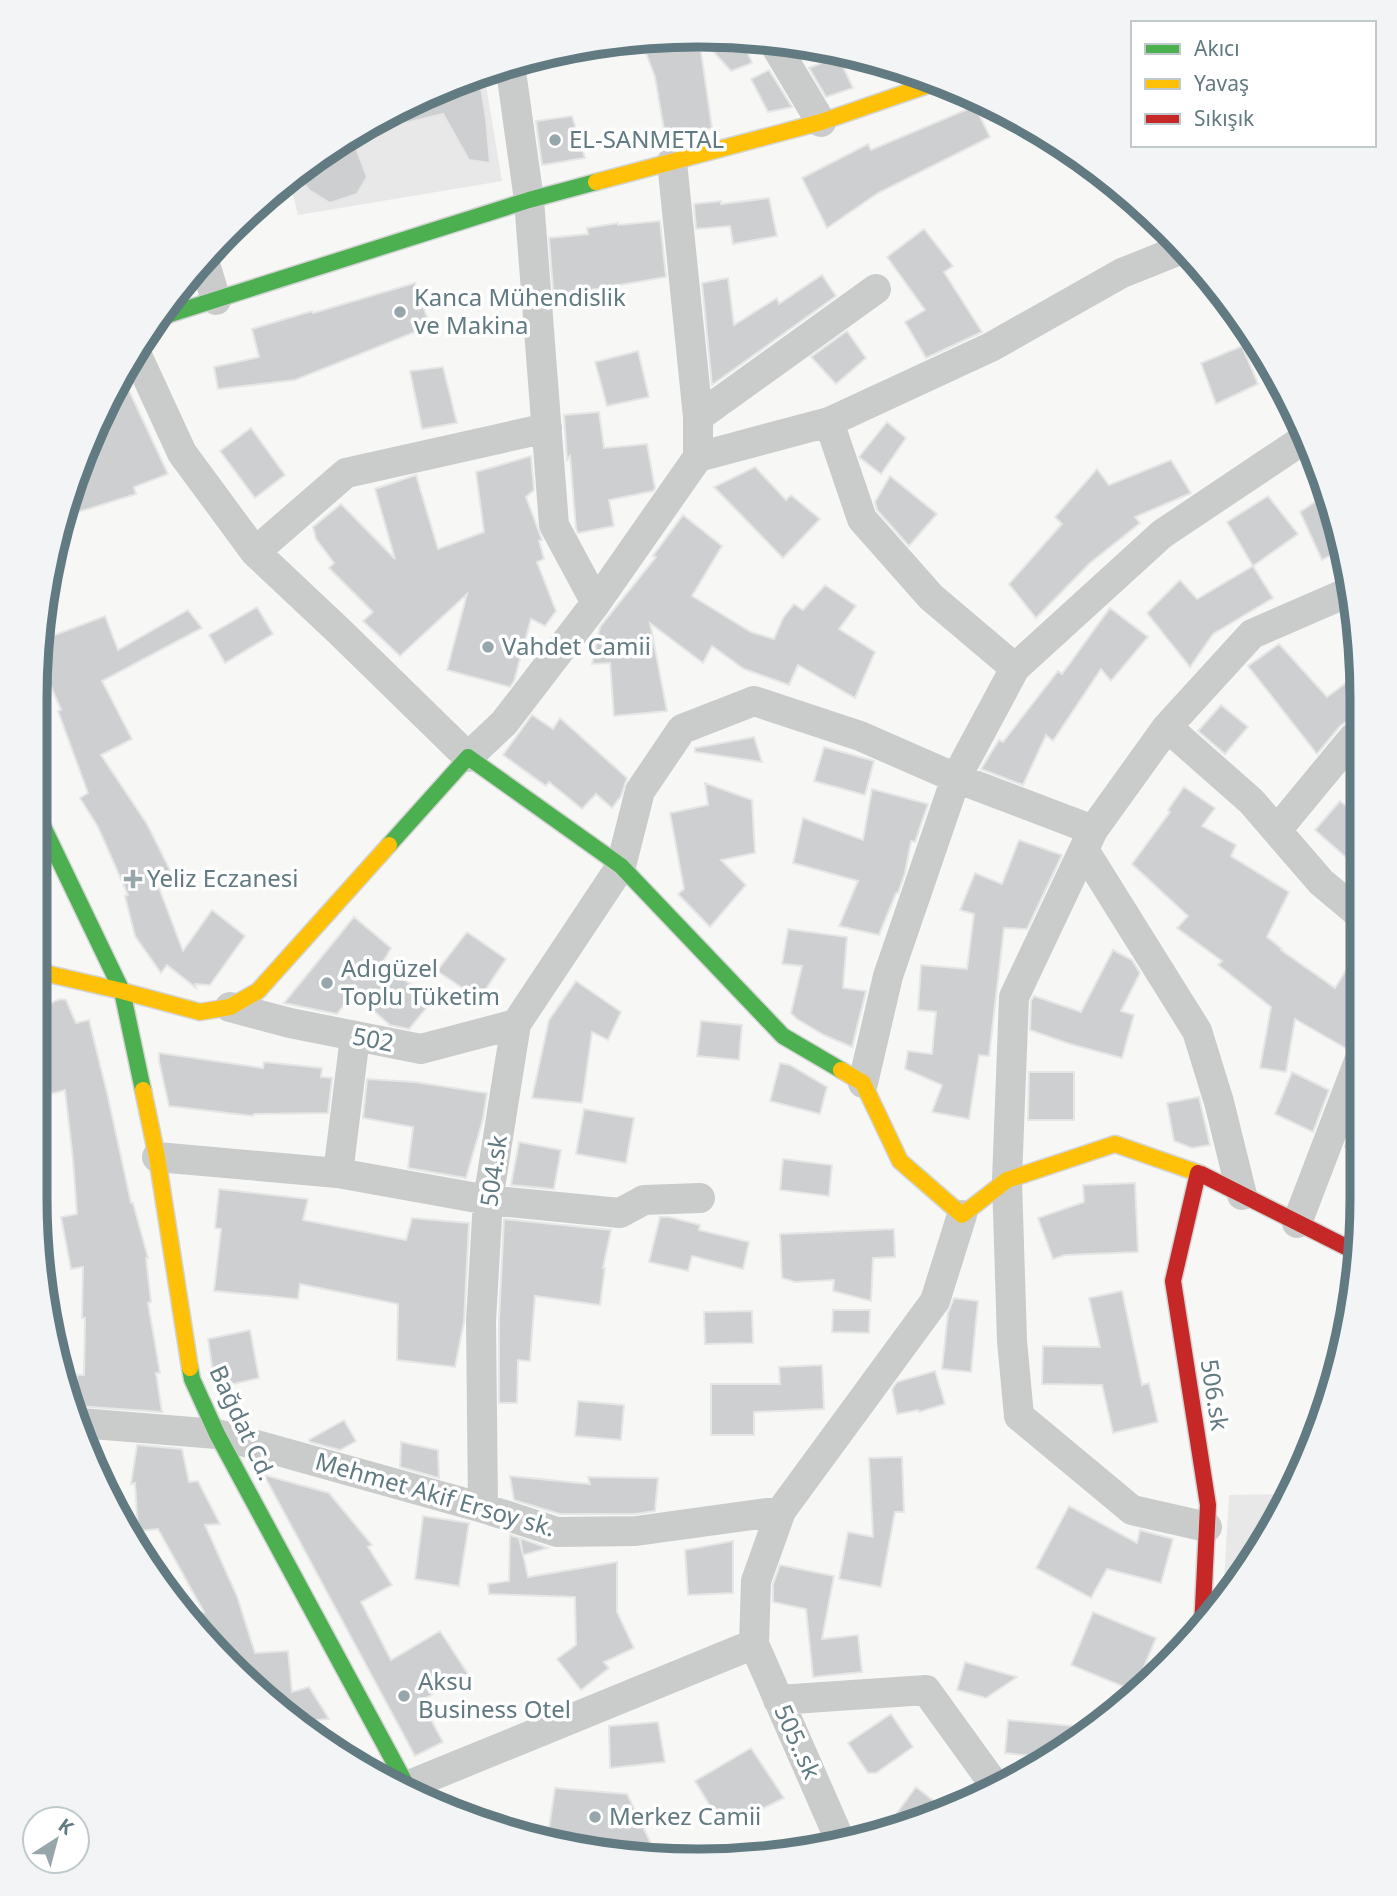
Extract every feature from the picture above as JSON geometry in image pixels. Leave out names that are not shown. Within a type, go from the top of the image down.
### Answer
[{"type":"main road","points":[[174,313],[530,200],[821,122],[922,87]]},
{"type":"main road","points":[[47,974],[200,1013],[230,1007],[258,990],[468,757],[621,866],[783,1036],[863,1083],[900,1161],[962,1215],[1007,1180],[1115,1144],[1198,1173],[1347,1248]]},
{"type":"main road","name":"Bağdat Cd.","points":[[47,835],[122,991],[157,1157],[192,1379],[217,1434],[406,1780]]},
{"type":"main road","name":"506.sk","points":[[1198,1173],[1173,1281],[1208,1506],[1203,1609]]},
{"type":"street","points":[[780,53],[821,122]]},
{"type":"street","points":[[512,75],[530,200],[554,525],[596,603]]},
{"type":"street","points":[[141,363],[182,453],[255,552],[468,757],[504,723],[596,603],[698,457],[698,417],[672,162]]},
{"type":"street","points":[[698,457],[829,422],[991,347],[1122,273],[1173,253]]},
{"type":"street","points":[[207,271],[216,300]]},
{"type":"street","points":[[698,417],[876,289]]},
{"type":"street","points":[[829,422],[862,519],[930,597],[1015,668]]},
{"type":"street","points":[[255,552],[346,473],[547,428]]},
{"type":"street","points":[[863,1083],[888,976],[956,778],[1015,668],[1162,534],[1298,443]]},
{"type":"street","points":[[1207,1527],[1132,1510],[1019,1416],[1012,1341],[1007,1180],[1014,996],[1088,840],[1167,727],[1252,634],[1341,595]]},
{"type":"street","name":"504.sk","points":[[483,1508],[481,1321],[488,1200],[516,1024],[621,866],[640,791],[682,729],[754,701],[860,736],[1088,840]]},
{"type":"street","points":[[1167,727],[1251,801],[1321,883],[1350,907]]},
{"type":"street","points":[[1277,830],[1350,742]]},
{"type":"street","points":[[1088,840],[1197,1031],[1219,1102],[1242,1195]]},
{"type":"street","name":"502","points":[[230,1007],[290,1023],[421,1049],[516,1024]]},
{"type":"street","points":[[338,1173],[355,1037]]},
{"type":"street","points":[[1297,1223],[1350,1085]]},
{"type":"street","points":[[157,1157],[338,1173],[488,1200],[620,1213],[644,1200],[700,1198]]},
{"type":"street","points":[[421,1787],[754,1644],[756,1581],[781,1511],[935,1301],[962,1215]]},
{"type":"street","name":"Mehmet Akif Ersoy sk.","points":[[88,1424],[217,1434],[483,1508],[557,1532],[636,1531],[781,1511]]},
{"type":"street","name":"505..sk","points":[[754,1644],[837,1834]]},
{"type":"street","points":[[778,1700],[926,1690],[991,1780]]},
{"type":"shaded area","points":[[486,83],[502,181],[298,215],[292,190],[337,157],[410,114]]},
{"type":"shaded area","points":[[1278,1494],[1224,1581],[1229,1495]]},
{"type":"building","points":[[700,47],[712,128],[666,141],[655,77],[645,50]]},
{"type":"building","points":[[710,48],[746,50],[752,63],[731,71]]},
{"type":"building","points":[[828,60],[841,63],[853,88],[826,97],[809,68]]},
{"type":"building","points":[[769,70],[792,107],[768,112],[751,79]]},
{"type":"building","points":[[481,85],[490,163],[469,160],[443,114],[385,128],[410,114]]},
{"type":"building","points":[[972,107],[977,110],[990,137],[878,193],[827,228],[802,178],[868,144],[871,150]]},
{"type":"building","name":"EL-SANMETAL","points":[[572,116],[585,158],[542,165],[536,121]]},
{"type":"building","points":[[355,146],[367,177],[357,194],[330,203],[309,190],[302,182]]},
{"type":"building","points":[[769,198],[777,236],[733,244],[730,226],[696,229],[694,204],[721,201],[721,204]]},
{"type":"building","points":[[660,221],[666,277],[591,290],[592,292],[554,301],[549,238],[588,234],[587,228],[618,223]]},
{"type":"building","points":[[924,229],[953,266],[944,272],[982,332],[926,358],[905,322],[925,310],[887,257]]},
{"type":"building","points":[[822,275],[836,296],[712,385],[702,283],[728,278],[734,325],[777,298],[779,304]]},
{"type":"building","points":[[415,283],[430,326],[295,380],[218,389],[214,367],[259,357],[252,329]]},
{"type":"building","points":[[847,331],[866,358],[836,384],[811,357]]},
{"type":"building","points":[[1242,346],[1258,384],[1216,404],[1201,363]]},
{"type":"building","points":[[638,351],[649,397],[607,406],[595,362]]},
{"type":"building","points":[[443,367],[457,423],[422,429],[410,371]]},
{"type":"building","points":[[127,387],[168,474],[134,487],[136,494],[74,513],[97,449]]},
{"type":"building","points":[[599,412],[604,448],[647,444],[655,488],[653,491],[609,500],[614,526],[578,533],[570,456],[567,460],[564,415]]},
{"type":"building","points":[[887,422],[906,438],[881,474],[859,457]]},
{"type":"building","points":[[251,428],[285,475],[255,498],[220,451]]},
{"type":"building","points":[[531,456],[534,490],[526,497],[542,540],[539,541],[544,559],[537,562],[556,611],[545,626],[531,619],[514,681],[510,687],[447,670],[467,594],[400,656],[363,621],[373,612],[329,568],[334,563],[316,539],[313,527],[341,504],[395,559],[375,489],[416,475],[438,549],[484,532],[476,472]]},
{"type":"building","points":[[1171,460],[1191,493],[1135,517],[1140,523],[1090,563],[1036,618],[1009,584],[1062,524],[1055,517],[1097,469],[1109,485]]},
{"type":"building","points":[[755,467],[786,500],[791,495],[820,519],[783,558],[714,487]]},
{"type":"building","points":[[890,476],[937,514],[909,546],[877,510],[875,502]]},
{"type":"building","points":[[1268,496],[1298,534],[1253,566],[1227,522]]},
{"type":"building","points":[[1318,500],[1333,554],[1322,560],[1300,512]]},
{"type":"building","points":[[683,515],[722,546],[692,596],[751,632],[774,639],[783,618],[794,604],[803,610],[825,585],[856,606],[839,629],[875,652],[855,698],[798,665],[789,685],[744,669],[712,646],[703,663],[650,623],[667,711],[614,716],[610,663],[592,664],[600,627],[656,557],[653,556]]},
{"type":"building","points":[[1253,566],[1273,598],[1213,634],[1190,667],[1147,613],[1180,580],[1197,599]]},
{"type":"building","points":[[257,607],[273,634],[225,663],[209,635]]},
{"type":"building","points":[[1110,608],[1148,637],[1111,681],[1101,669],[1053,741],[1046,735],[1023,785],[981,769],[999,740],[1003,742],[1058,671],[1062,674]]},
{"type":"building","points":[[188,610],[202,628],[102,681],[132,739],[101,755],[147,824],[173,876],[156,880],[183,951],[212,910],[245,936],[210,985],[195,984],[196,988],[167,965],[161,973],[135,936],[125,896],[128,895],[98,827],[80,798],[88,793],[48,679],[51,637],[105,616],[118,650]]},
{"type":"building","points":[[1279,644],[1327,697],[1349,681],[1350,721],[1340,726],[1317,754],[1248,666]]},
{"type":"building","points":[[1221,705],[1248,727],[1225,754],[1198,731]]},
{"type":"building","points":[[532,715],[553,729],[560,718],[627,778],[621,796],[612,808],[596,794],[582,809],[549,782],[546,786],[503,755]]},
{"type":"building","points":[[754,737],[762,762],[695,752],[695,748]]},
{"type":"building","points":[[824,747],[874,761],[865,795],[814,781]]},
{"type":"building","points":[[705,783],[752,800],[755,853],[721,860],[746,885],[710,927],[678,894],[684,889],[670,813],[708,805]]},
{"type":"building","points":[[1184,787],[1215,808],[1202,826],[1236,845],[1231,856],[1289,892],[1267,937],[1281,950],[1335,988],[1350,964],[1350,1044],[1347,1049],[1295,1019],[1286,1072],[1260,1068],[1271,1007],[1218,965],[1222,961],[1177,928],[1188,916],[1132,864],[1170,812],[1168,810]]},
{"type":"building","points":[[872,789],[928,804],[915,842],[911,841],[898,893],[879,935],[839,926],[858,881],[793,863],[803,818],[863,840]]},
{"type":"building","points":[[1340,801],[1350,809],[1350,861],[1315,830]]},
{"type":"building","points":[[1019,840],[1062,855],[1027,929],[1004,928],[989,1056],[979,1055],[969,1119],[932,1112],[942,1085],[905,1069],[908,1051],[932,1054],[936,1012],[918,1010],[921,965],[967,969],[974,914],[960,910],[975,873],[1002,884]]},
{"type":"building","points":[[354,917],[391,948],[382,964],[433,1000],[409,1029],[390,1025],[353,993],[337,1014],[284,1003]]},
{"type":"building","points":[[788,929],[847,937],[843,988],[866,991],[852,1047],[824,1035],[791,1013],[802,966],[782,964]]},
{"type":"building","points":[[467,932],[506,959],[479,999],[437,971]]},
{"type":"building","points":[[1113,950],[1132,960],[1140,973],[1121,1011],[1134,1015],[1122,1058],[1030,1030],[1031,1001],[1034,996],[1081,1012]]},
{"type":"building","points":[[576,981],[621,1012],[608,1040],[592,1032],[582,1103],[532,1098],[549,1020]]},
{"type":"building","points":[[60,999],[66,1000],[76,1023],[89,1020],[131,1203],[148,1258],[151,1302],[148,1303],[160,1373],[156,1373],[162,1412],[82,1406],[77,1391],[77,1375],[84,1375],[83,1267],[71,1269],[61,1217],[77,1214],[65,1090],[51,1094],[47,1075],[47,1005]]},
{"type":"building","points":[[701,1021],[742,1025],[739,1060],[697,1056]]},
{"type":"building","points":[[159,1053],[263,1068],[264,1062],[322,1068],[321,1077],[332,1078],[328,1113],[253,1116],[169,1106]]},
{"type":"building","points":[[780,1063],[790,1065],[827,1087],[820,1114],[770,1101]]},
{"type":"building","points":[[1029,1072],[1074,1072],[1074,1120],[1028,1120]]},
{"type":"building","points":[[1292,1072],[1329,1090],[1313,1132],[1275,1114]]},
{"type":"building","points":[[367,1079],[414,1082],[487,1093],[483,1119],[466,1178],[408,1168],[413,1127],[363,1118]]},
{"type":"building","points":[[1199,1097],[1210,1145],[1192,1148],[1174,1141],[1167,1103]]},
{"type":"building","points":[[584,1109],[634,1118],[626,1163],[576,1154]]},
{"type":"building","points":[[1350,1134],[1350,1148],[1345,1147]]},
{"type":"building","points":[[519,1142],[561,1150],[554,1189],[511,1185]]},
{"type":"building","points":[[783,1159],[832,1165],[829,1196],[780,1190]]},
{"type":"building","points":[[1135,1183],[1138,1252],[1065,1255],[1053,1259],[1038,1218],[1084,1202],[1083,1185]]},
{"type":"building","points":[[219,1189],[308,1199],[303,1220],[406,1240],[412,1218],[469,1223],[464,1322],[455,1367],[397,1360],[398,1304],[300,1284],[298,1299],[214,1291],[221,1229],[215,1228]]},
{"type":"building","points":[[660,1217],[700,1225],[699,1230],[749,1242],[743,1269],[692,1256],[688,1271],[649,1262]]},
{"type":"building","points":[[504,1219],[611,1230],[603,1268],[600,1305],[535,1296],[530,1361],[518,1360],[517,1403],[499,1403],[499,1321]]},
{"type":"building","points":[[894,1229],[895,1257],[873,1258],[871,1301],[833,1291],[834,1280],[795,1282],[782,1278],[780,1234]]},
{"type":"building","points":[[1122,1291],[1142,1385],[1149,1383],[1158,1422],[1113,1433],[1102,1385],[1042,1384],[1043,1346],[1100,1347],[1089,1298]]},
{"type":"building","points":[[954,1298],[978,1301],[971,1372],[942,1369],[948,1313]]},
{"type":"building","points":[[833,1310],[870,1310],[869,1333],[832,1332]]},
{"type":"building","points":[[752,1311],[753,1343],[705,1344],[704,1312]]},
{"type":"building","points":[[250,1330],[259,1378],[220,1387],[213,1373],[208,1339]]},
{"type":"building","points":[[822,1365],[824,1409],[754,1412],[754,1435],[711,1435],[711,1384],[780,1384],[779,1367]]},
{"type":"building","points":[[935,1371],[945,1404],[919,1412],[897,1414],[892,1389],[897,1382]]},
{"type":"building","points":[[578,1401],[624,1405],[621,1440],[575,1436]]},
{"type":"building","points":[[344,1420],[356,1441],[340,1450],[310,1442],[309,1440]]},
{"type":"building","points":[[401,1442],[438,1450],[439,1478],[400,1467]]},
{"type":"building","points":[[137,1445],[182,1449],[189,1482],[198,1481],[220,1524],[205,1525],[237,1596],[255,1653],[288,1651],[292,1692],[309,1687],[329,1719],[311,1721],[302,1714],[238,1658],[209,1627],[199,1614],[204,1612],[158,1529],[140,1531],[138,1528],[135,1483],[131,1484]]},
{"type":"building","points":[[902,1457],[904,1512],[895,1512],[881,1587],[839,1579],[848,1532],[873,1537],[869,1458]]},
{"type":"building","points":[[264,1475],[329,1493],[372,1545],[368,1547],[392,1585],[361,1602],[391,1660],[440,1631],[468,1674],[421,1701],[443,1742],[415,1756]]},
{"type":"building","points":[[510,1476],[590,1484],[588,1477],[658,1478],[655,1511],[635,1514],[560,1514],[514,1500]]},
{"type":"building","points":[[1069,1506],[1137,1543],[1140,1530],[1173,1539],[1161,1583],[1107,1569],[1091,1598],[1036,1568]]},
{"type":"building","points":[[423,1516],[469,1523],[459,1586],[415,1579]]},
{"type":"building","points":[[510,1535],[519,1538],[528,1577],[617,1562],[617,1612],[634,1648],[604,1662],[609,1668],[581,1690],[557,1659],[576,1645],[575,1597],[489,1594],[488,1584],[509,1581]]},
{"type":"building","points":[[520,1538],[548,1548],[523,1555]]},
{"type":"building","points":[[733,1541],[733,1593],[688,1595],[685,1550]]},
{"type":"building","points":[[780,1565],[834,1576],[822,1639],[858,1635],[862,1672],[813,1677],[806,1609],[773,1602],[773,1584]]},
{"type":"building","points":[[1093,1612],[1156,1638],[1141,1675],[1127,1688],[1071,1665]]},
{"type":"building","points":[[965,1662],[1017,1677],[986,1698],[957,1690]]},
{"type":"building","points":[[891,1714],[913,1747],[876,1773],[868,1773],[848,1743]]},
{"type":"building","points":[[1008,1720],[1078,1726],[1032,1756],[1005,1753]]},
{"type":"building","points":[[658,1722],[665,1762],[610,1768],[609,1726]]},
{"type":"building","points":[[751,1748],[784,1798],[723,1828],[695,1781]]},
{"type":"building","points":[[916,1787],[937,1803],[908,1814],[893,1819]]},
{"type":"building","name":"Merkez Camii","points":[[555,1788],[627,1794],[652,1847],[613,1843],[549,1831]]},
{"type":"traffic: fast","points":[[174,313],[529,200],[596,182]]},
{"type":"traffic: fast","points":[[389,845],[468,757],[621,866],[783,1036],[841,1070]]},
{"type":"traffic: fast","points":[[47,835],[122,991],[143,1090]]},
{"type":"traffic: fast","points":[[190,1368],[192,1379],[217,1434],[403,1778]]},
{"type":"traffic: slow","points":[[596,182],[821,122],[922,87]]},
{"type":"traffic: slow","points":[[47,974],[200,1012],[230,1007],[258,991],[389,845]]},
{"type":"traffic: slow","points":[[841,1070],[863,1083],[900,1161],[962,1215],[1007,1180],[1115,1144],[1201,1174]]},
{"type":"traffic: slow","points":[[143,1090],[157,1157],[190,1368]]},
{"type":"traffic: jam","points":[[1198,1173],[1173,1281],[1208,1505],[1203,1609]]},
{"type":"traffic: jam","points":[[1201,1174],[1347,1248]]},
{"type":"place","name":"EL-SANMETAL","points":[[555,140]]},
{"type":"place","name":"Kanca Mühendislik ve Makina","points":[[400,312]]},
{"type":"place","name":"Vahdet Camii","points":[[488,647]]},
{"type":"place","name":"Yeliz Eczanesi","points":[[133,879]]},
{"type":"place","name":"Adıgüzel Toplu Tüketim","points":[[327,983]]},
{"type":"place","name":"Aksu Business Otel","points":[[404,1696]]},
{"type":"place","name":"Merkez Camii","points":[[595,1817]]}]
